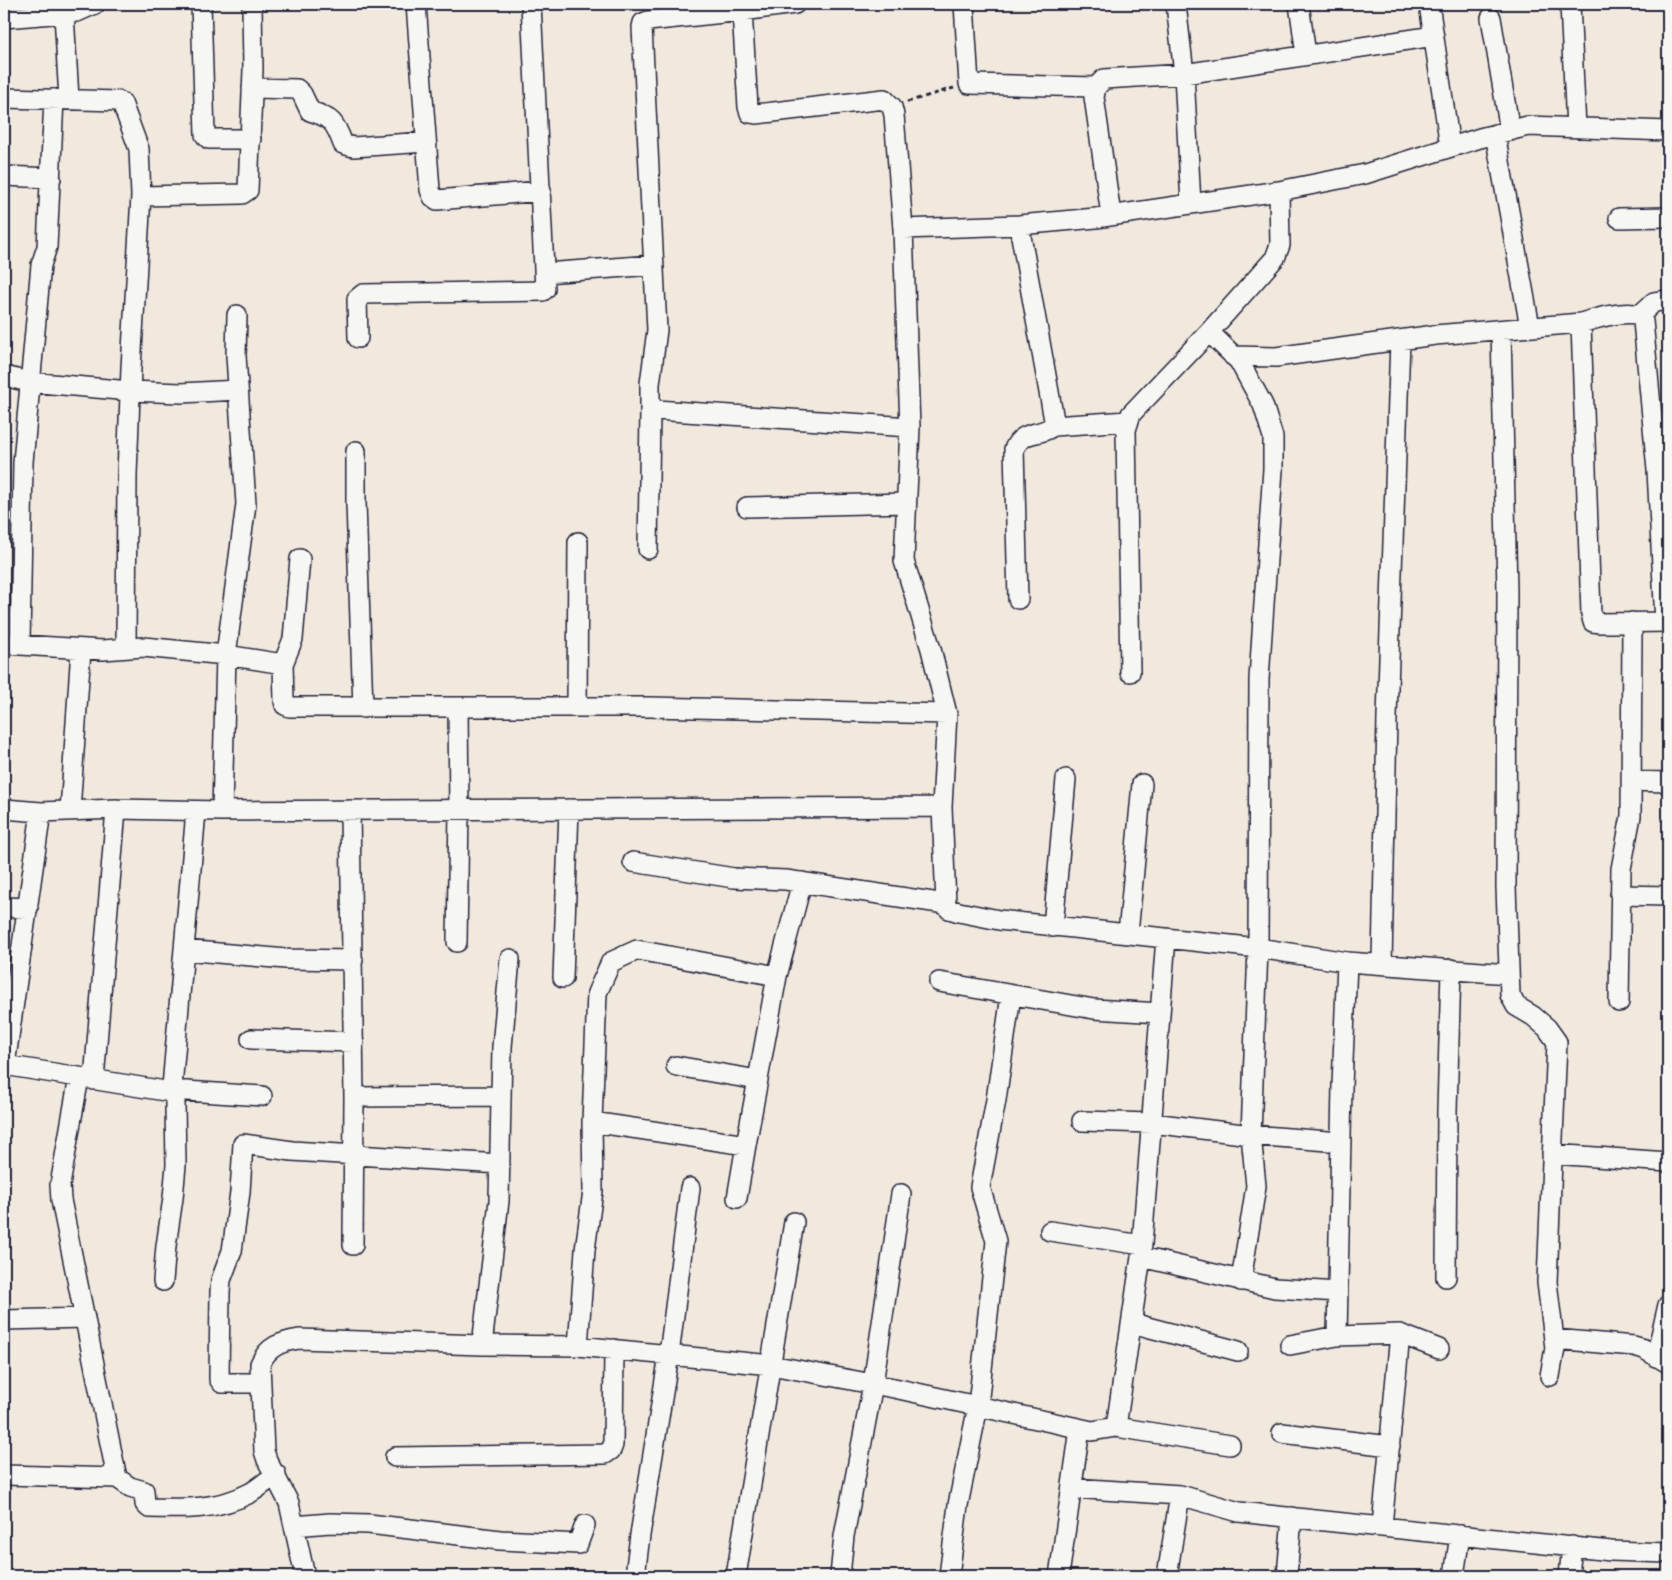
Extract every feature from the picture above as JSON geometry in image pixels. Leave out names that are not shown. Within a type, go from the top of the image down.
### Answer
[{"type":"street","points":[[4,18],[77,12],[95,4]]},
{"type":"street","points":[[201,4],[205,134],[209,139],[251,139]]},
{"type":"street","points":[[141,196],[242,194],[248,190],[251,139],[252,4]]},
{"type":"street","points":[[416,4],[432,196],[437,200],[541,191]]},
{"type":"street","points":[[358,338],[357,299],[363,294],[543,290],[546,287],[531,4]]},
{"type":"street","points":[[648,549],[650,384],[657,330],[643,23],[795,4]]},
{"type":"street","points":[[964,4],[969,84],[1096,87]]},
{"type":"street","points":[[1176,4],[1184,74],[1191,204]]},
{"type":"street","points":[[1299,4],[1306,55]]},
{"type":"street","points":[[1429,4],[1450,147]]},
{"type":"street","points":[[1570,4],[1576,128]]},
{"type":"street","points":[[742,11],[748,107],[750,113],[756,114],[884,99],[892,107],[894,115],[903,229],[910,427],[904,561],[931,649],[947,714],[942,807],[946,904],[948,909],[999,920],[1258,948],[1347,962],[1509,974]]},
{"type":"street","points":[[64,14],[62,99],[51,178],[47,247],[40,265],[29,382],[12,644],[102,650],[143,647],[226,655],[283,664]]},
{"type":"street","points":[[1491,18],[1502,132],[1530,327]]},
{"type":"street","points":[[1111,216],[1094,98],[1096,87],[1104,79],[1184,74],[1434,36]]},
{"type":"street","points":[[252,88],[297,89],[302,94],[310,112],[326,116],[337,128],[343,144],[352,147],[426,142]]},
{"type":"street","points":[[4,98],[116,100],[122,102],[139,149],[141,196],[126,475],[126,648]]},
{"type":"street","points":[[903,229],[1018,225],[1111,216],[1279,191],[1365,174],[1450,147],[1528,126],[1668,131]]},
{"type":"street","points":[[4,176],[51,178]]},
{"type":"street","points":[[1130,672],[1126,430],[1128,421],[1131,414],[1209,332],[1275,258],[1280,244],[1279,191]]},
{"type":"street","points":[[1619,218],[1668,217]]},
{"type":"street","points":[[1018,225],[1054,420],[1052,426]]},
{"type":"street","points":[[545,273],[653,266]]},
{"type":"street","points":[[1640,315],[1654,302],[1668,300]]},
{"type":"street","points":[[1233,356],[1276,358],[1435,335],[1581,323],[1600,317],[1634,313],[1640,315],[1643,320],[1657,470],[1666,622],[1593,622],[1591,614],[1581,323]]},
{"type":"street","points":[[222,811],[226,655],[246,504],[236,356],[237,315]]},
{"type":"street","points":[[1501,330],[1507,590],[1506,887],[1509,974],[1510,995],[1516,1006],[1533,1016],[1547,1028],[1556,1042],[1547,1282],[1555,1348],[1550,1376]]},
{"type":"street","points":[[1209,332],[1239,362],[1263,405],[1273,436],[1273,469],[1259,679],[1258,948],[1252,1135],[1256,1186],[1241,1280]]},
{"type":"street","points":[[1382,964],[1387,717],[1400,340]]},
{"type":"street","points":[[4,376],[29,382],[181,394],[238,390]]},
{"type":"street","points":[[650,412],[656,410],[910,427]]},
{"type":"street","points":[[1018,599],[1014,449],[1018,442],[1025,436],[1049,429],[1052,426],[1128,421]]},
{"type":"street","points":[[356,451],[363,708]]},
{"type":"street","points":[[747,507],[906,503]]},
{"type":"street","points":[[577,707],[578,542]]},
{"type":"street","points":[[300,559],[293,639],[283,664],[284,701],[285,705],[289,708],[650,707],[947,714]]},
{"type":"street","points":[[1619,1002],[1621,869],[1631,816],[1632,622]]},
{"type":"street","points":[[70,811],[81,649]]},
{"type":"street","points":[[457,942],[458,707]]},
{"type":"street","points":[[1053,927],[1066,779]]},
{"type":"street","points":[[1631,781],[1668,782]]},
{"type":"street","points":[[1128,934],[1142,784]]},
{"type":"street","points":[[4,809],[41,812],[116,809],[222,811],[942,807]]},
{"type":"street","points":[[116,809],[86,1078],[60,1185],[61,1200],[117,1478]]},
{"type":"street","points":[[563,978],[569,809]]},
{"type":"street","points":[[350,810],[354,1042],[353,1245]]},
{"type":"street","points":[[163,1281],[176,1165],[175,1099],[170,1088],[196,811]]},
{"type":"street","points":[[41,812],[28,908],[10,986],[5,1065],[165,1091],[170,1088]]},
{"type":"street","points":[[633,862],[734,878],[802,882],[946,904]]},
{"type":"street","points":[[737,1198],[777,976],[802,882]]},
{"type":"street","points":[[1620,896],[1668,896]]},
{"type":"street","points":[[4,907],[28,908]]},
{"type":"street","points":[[1116,1427],[1142,1251],[1166,938]]},
{"type":"street","points":[[184,950],[286,959],[352,960]]},
{"type":"street","points":[[578,1346],[585,1250],[594,1192],[592,1122],[597,992],[611,962],[637,950],[777,976]]},
{"type":"street","points":[[482,1345],[499,1200],[502,1047],[510,958]]},
{"type":"street","points":[[1337,1336],[1347,962]]},
{"type":"street","points":[[1446,1277],[1447,1111],[1451,969]]},
{"type":"street","points":[[939,982],[1094,1009],[1160,1013]]},
{"type":"street","points":[[948,1576],[958,1505],[978,1406],[996,1241],[980,1187],[996,1100],[1011,995]]},
{"type":"street","points":[[251,1038],[354,1042]]},
{"type":"street","points":[[676,1066],[758,1080]]},
{"type":"street","points":[[170,1088],[171,1090],[262,1096]]},
{"type":"street","points":[[354,1097],[501,1096]]},
{"type":"street","points":[[1082,1121],[1152,1123],[1252,1135],[1341,1142]]},
{"type":"street","points":[[592,1122],[746,1145]]},
{"type":"street","points":[[260,1383],[222,1384],[219,1379],[221,1280],[232,1251],[244,1144],[292,1152],[500,1164]]},
{"type":"street","points":[[1552,1154],[1668,1162]]},
{"type":"street","points":[[635,1576],[670,1355],[690,1188]]},
{"type":"street","points":[[840,1576],[844,1536],[873,1384],[901,1194]]},
{"type":"street","points":[[736,1576],[794,1222]]},
{"type":"street","points":[[1050,1231],[1142,1251],[1275,1288],[1338,1292]]},
{"type":"street","points":[[1554,1339],[1634,1346],[1644,1349],[1662,1360],[1668,1305]]},
{"type":"street","points":[[4,1320],[85,1318]]},
{"type":"street","points":[[1132,1323],[1238,1351]]},
{"type":"street","points":[[1382,1526],[1400,1334]]},
{"type":"street","points":[[1290,1344],[1337,1336],[1400,1334],[1439,1349]]},
{"type":"street","points":[[304,1576],[289,1503],[264,1451],[260,1364],[263,1357],[278,1343],[284,1341],[299,1339],[578,1346],[771,1365],[873,1384],[1092,1431],[1116,1427],[1230,1445]]},
{"type":"street","points":[[395,1457],[605,1454],[611,1450],[613,1444],[614,1349]]},
{"type":"street","points":[[1059,1576],[1080,1428]]},
{"type":"street","points":[[1282,1433],[1390,1446]]},
{"type":"street","points":[[4,1475],[117,1478],[130,1487],[144,1491],[145,1504],[149,1508],[192,1509],[230,1501],[251,1492],[276,1474]]},
{"type":"street","points":[[1072,1488],[1180,1495],[1239,1512],[1292,1518],[1611,1551],[1668,1553]]},
{"type":"street","points":[[1167,1576],[1180,1495]]},
{"type":"street","points":[[1287,1576],[1292,1518]]},
{"type":"street","points":[[294,1526],[330,1523],[369,1524],[500,1540],[578,1544],[586,1525]]},
{"type":"street","points":[[1454,1576],[1460,1534]]},
{"type":"street","points":[[1569,1576],[1572,1546]]},
{"type":"path","points":[[892,107],[969,84]]}]
